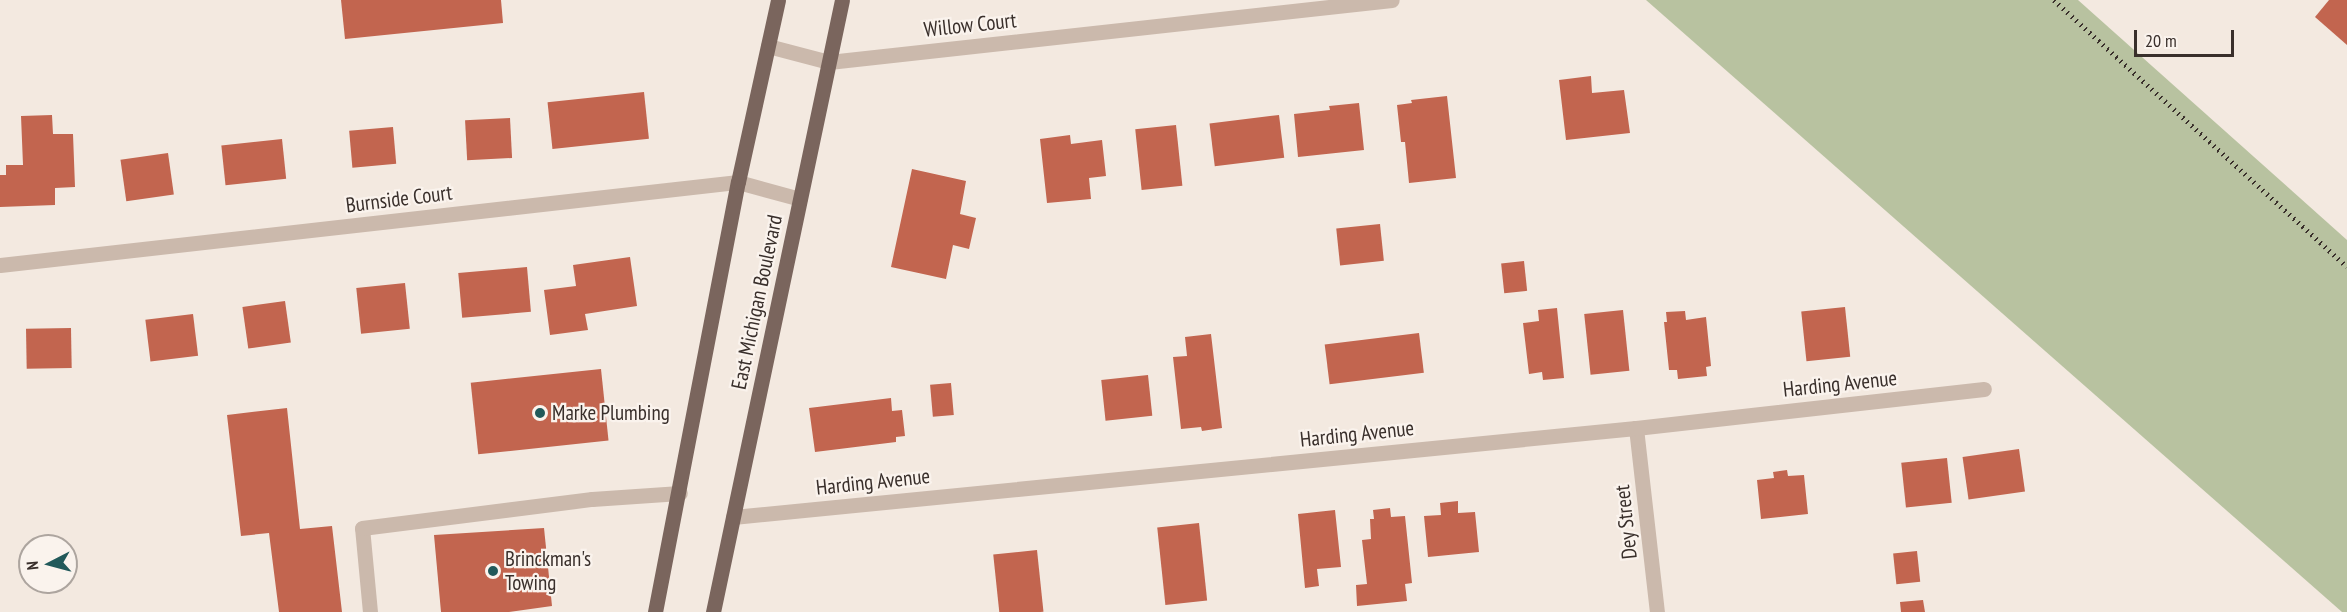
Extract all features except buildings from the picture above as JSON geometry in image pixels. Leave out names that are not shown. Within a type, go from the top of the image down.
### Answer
[{"type":"main road","name":"East Michigan Boulevard","points":[[655,612],[680,492],[738,182],[778,0]]},
{"type":"main road","name":"East Michigan Boulevard","points":[[712,612],[842,0]]},
{"type":"street","name":"Willow Court","points":[[768,46],[829,62],[1392,0]]},
{"type":"street","name":"Burnside Court","points":[[0,266],[738,182],[800,199]]},
{"type":"street","name":"Harding Avenue","points":[[733,517],[1636,428],[1984,389]]},
{"type":"street","name":"Dey Street","points":[[1636,428],[1657,612]]},
{"type":"street","points":[[370,612],[362,528],[592,499],[680,492]]},
{"type":"green space","points":[[1646,0],[2078,0],[2347,240],[2347,612],[2342,612]]},
{"type":"railway","points":[[2054,0],[2347,267]]},
{"type":"place","name":"Marke Plumbing","points":[[540,413]]},
{"type":"place","name":"Brinckman's Towing","points":[[493,571]]}]
